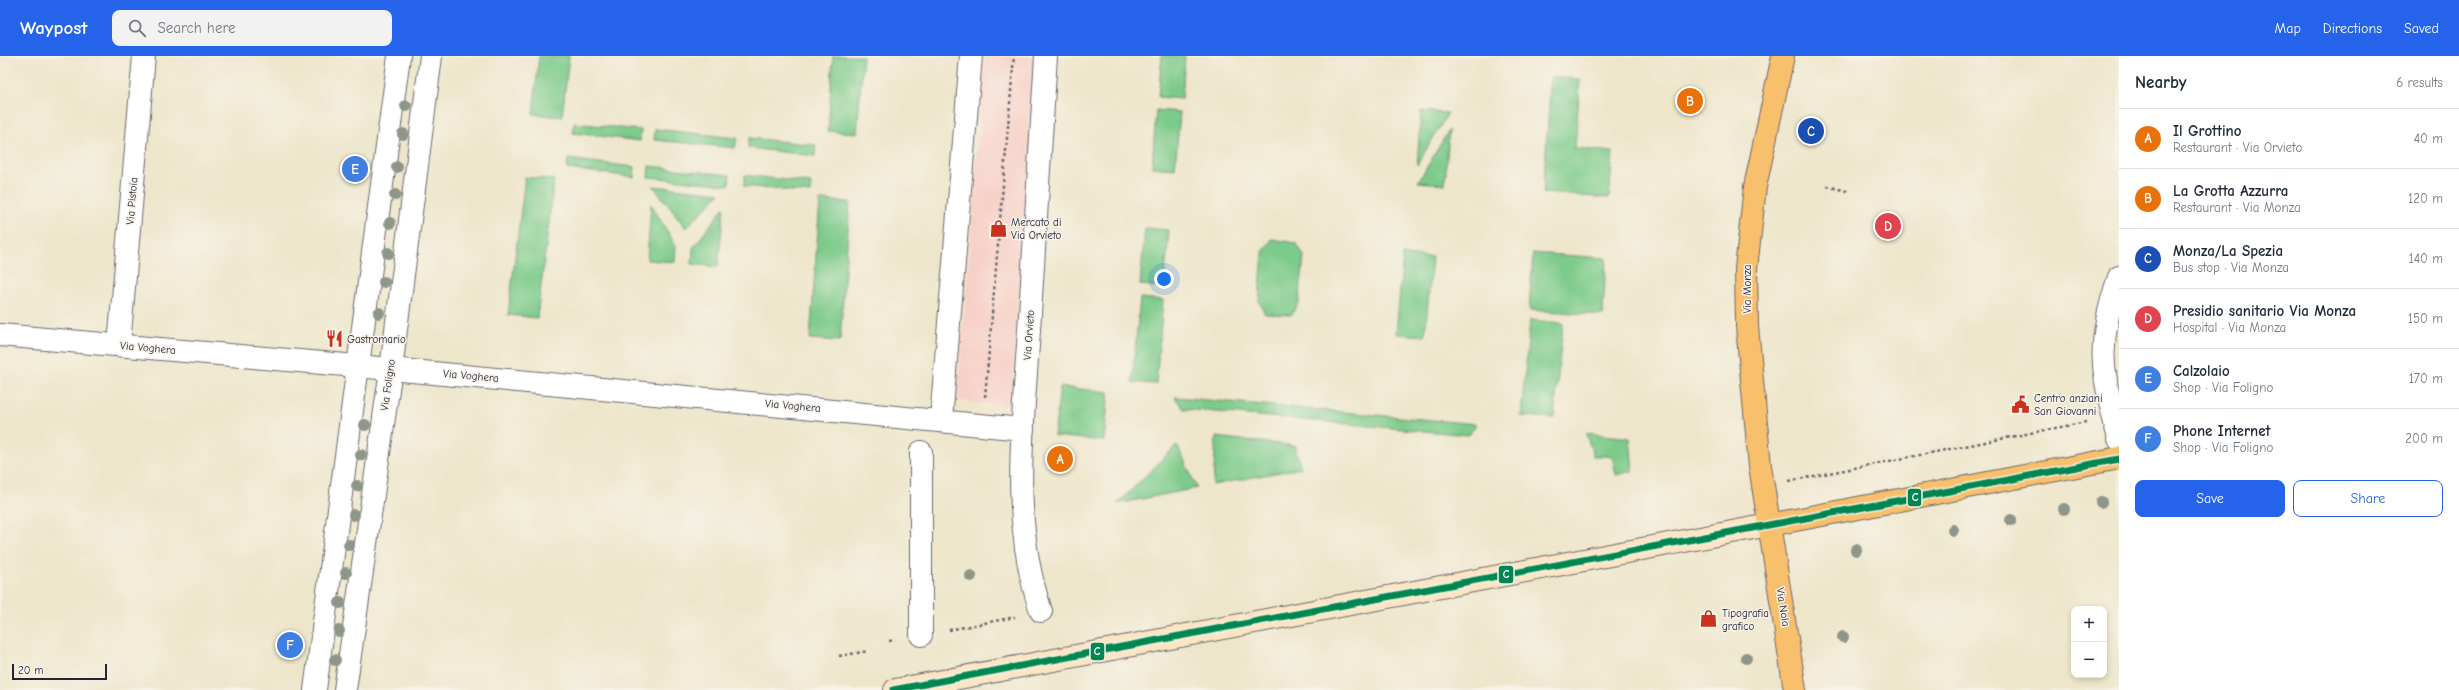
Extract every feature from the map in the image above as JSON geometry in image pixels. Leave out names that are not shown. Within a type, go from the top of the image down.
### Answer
[{"type":"main road","name":"Via Monza","points":[[1769,525],[1763,487],[1750,371],[1746,270],[1755,187],[1783,56]]},
{"type":"main road","points":[[895,690],[2119,458]]},
{"type":"main road","name":"Via Nola","points":[[1769,525],[1795,690]]},
{"type":"street","name":"Via Pistoia","points":[[119,345],[144,56]]},
{"type":"street","points":[[315,690],[399,56]]},
{"type":"street","name":"Via Foligno","points":[[344,690],[391,369],[431,56]]},
{"type":"street","points":[[942,420],[971,56]]},
{"type":"street","name":"Via Orvieto","points":[[1041,612],[1029,577],[1022,531],[1023,429],[1046,56]]},
{"type":"street","points":[[2119,277],[2105,324],[2102,356],[2103,374],[2119,439]]},
{"type":"street","name":"Via Voghera","points":[[0,335],[359,366],[942,420],[1023,429]]},
{"type":"street","points":[[921,452],[921,635]]},
{"type":"path","points":[[984,404],[1014,56]]},
{"type":"path","points":[[1827,186],[1850,192]]},
{"type":"path","points":[[1763,487],[2091,421]]},
{"type":"path","points":[[889,641],[1041,612]]},
{"type":"path","points":[[839,656],[868,651]]},
{"type":"shaded area","name":"Mercato di Via Orvieto","points":[[985,56],[1038,56],[1011,406],[957,401]]},
{"type":"green space","points":[[539,56],[569,56],[562,117],[533,114]]},
{"type":"green space","points":[[833,56],[863,56],[857,133],[828,131]]},
{"type":"green space","points":[[1162,56],[1185,56],[1182,99],[1158,97]]},
{"type":"green space","points":[[1551,77],[1580,79],[1575,148],[1613,152],[1609,198],[1543,193]]},
{"type":"green space","points":[[1156,110],[1180,112],[1175,169],[1152,167]]},
{"type":"green space","points":[[1421,111],[1448,113],[1417,165]]},
{"type":"green space","points":[[574,123],[641,130],[640,141],[573,133]]},
{"type":"green space","points":[[655,129],[737,138],[735,148],[654,140]]},
{"type":"green space","points":[[1449,130],[1445,184],[1418,182]]},
{"type":"green space","points":[[749,138],[816,145],[815,156],[748,148]]},
{"type":"green space","points":[[568,159],[635,167],[634,177],[567,169]]},
{"type":"green space","points":[[649,166],[730,175],[729,185],[648,177]]},
{"type":"green space","points":[[745,175],[811,183],[810,193],[744,186]]},
{"type":"green space","points":[[525,177],[554,180],[537,318],[508,315]]},
{"type":"green space","points":[[653,186],[720,193],[686,228]]},
{"type":"green space","points":[[820,200],[850,202],[840,341],[810,339]]},
{"type":"green space","points":[[651,204],[676,246],[675,262],[647,260]]},
{"type":"green space","points":[[724,207],[718,267],[692,264],[693,248]]},
{"type":"green space","points":[[1145,228],[1169,230],[1164,287],[1140,285]]},
{"type":"green space","points":[[1272,239],[1296,243],[1304,256],[1299,303],[1291,315],[1265,314],[1259,301],[1263,252]]},
{"type":"green space","points":[[1533,253],[1606,258],[1603,315],[1529,310]]},
{"type":"green space","points":[[1403,255],[1432,257],[1425,336],[1396,334]]},
{"type":"green space","points":[[1140,298],[1163,300],[1156,384],[1132,382]]},
{"type":"green space","points":[[1530,320],[1563,323],[1554,418],[1521,416]]},
{"type":"green space","points":[[1060,387],[1109,392],[1104,441],[1054,436]]},
{"type":"green space","points":[[1175,397],[1477,424],[1468,435],[1183,409]]},
{"type":"green space","points":[[1586,433],[1630,438],[1633,471],[1616,475],[1612,456],[1593,456]]},
{"type":"green space","points":[[1216,437],[1295,446],[1301,468],[1213,485]]},
{"type":"green space","points":[[1177,445],[1197,488],[1117,504]]},
{"type":"transit line","name":"C","points":[[893,690],[2119,459]]},
{"type":"place","name":"La Grotta Azzurra","points":[[1690,101]]},
{"type":"place","name":"Monza/La Spezia","points":[[1811,131]]},
{"type":"place","name":"Calzolaio","points":[[355,169]]},
{"type":"place","name":"Presidio sanitario Via Monza","points":[[1888,226]]},
{"type":"place","name":"Mercato di Via Orvieto","points":[[998,228]]},
{"type":"place","name":"Gastromario","points":[[334,339]]},
{"type":"place","name":"Centro anziani San Giovanni","points":[[2021,404]]},
{"type":"place","name":"Il Grottino","points":[[1060,459]]},
{"type":"place","name":"Tipografia grafico","points":[[1709,619]]},
{"type":"place","name":"Phone Internet","points":[[290,645]]}]
